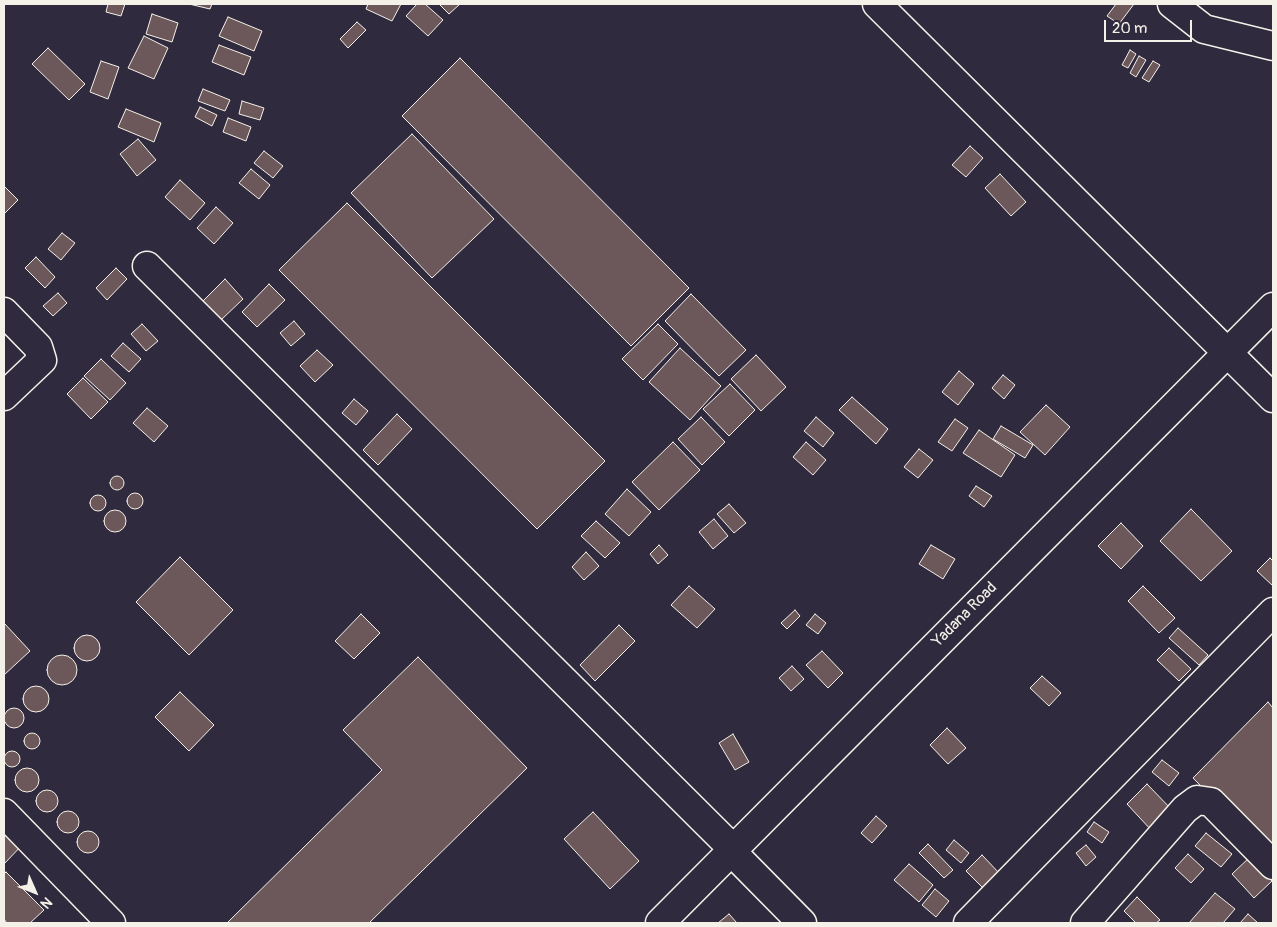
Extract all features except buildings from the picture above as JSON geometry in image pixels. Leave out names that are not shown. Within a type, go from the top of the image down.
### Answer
[{"type":"street","points":[[877,4],[1273,398]]},
{"type":"street","points":[[1172,4],[1204,29],[1273,46]]},
{"type":"street","points":[[147,266],[732,850],[802,923]]},
{"type":"street","name":"Yadana Road","points":[[660,923],[1273,307]]},
{"type":"street","points":[[4,312],[38,347],[42,360],[4,396]]},
{"type":"street","points":[[968,923],[1273,612]]},
{"type":"street","points":[[1085,923],[1185,809],[1197,800],[1211,802],[1273,865]]},
{"type":"street","points":[[4,813],[111,923]]}]
